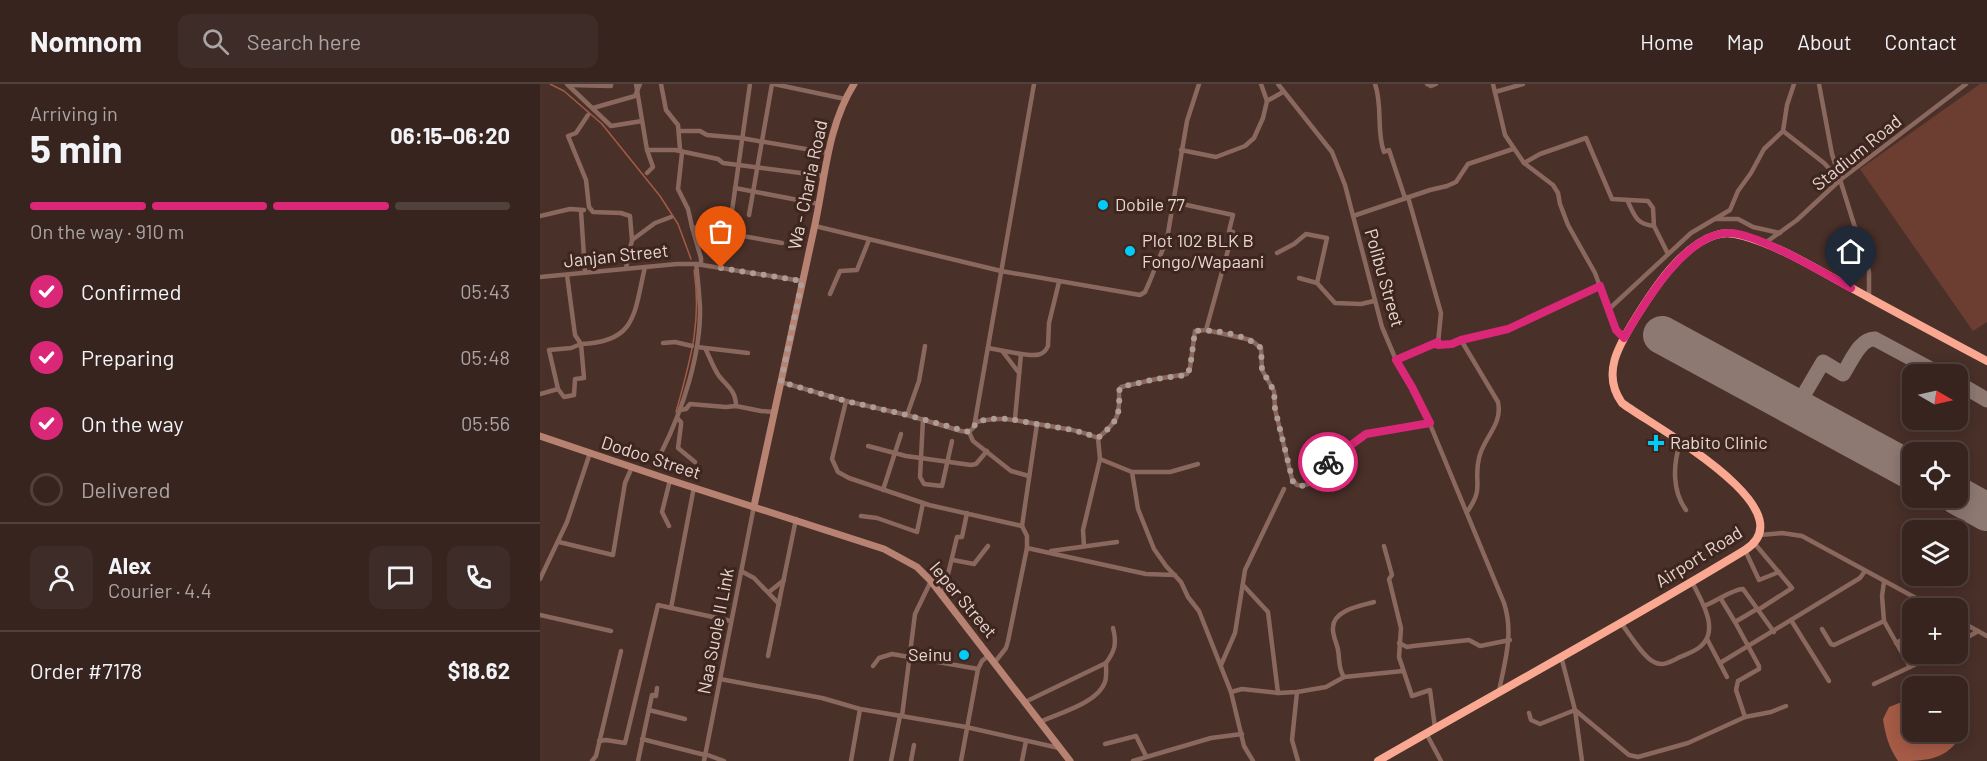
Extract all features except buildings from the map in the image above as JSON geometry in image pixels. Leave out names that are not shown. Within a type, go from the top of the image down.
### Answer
[{"type":"highway","name":"Airport Road","points":[[1378,761],[1755,544],[1762,524],[1759,514],[1738,487],[1721,471],[1622,403],[1614,392],[1613,366],[1624,338],[1665,276],[1686,254],[1704,240],[1717,234],[1731,233],[1765,243],[1987,361]]},
{"type":"street","points":[[568,85],[611,86],[611,84]]},
{"type":"street","points":[[593,108],[635,96],[638,84]]},
{"type":"street","points":[[661,84],[666,110],[680,131],[682,153],[678,189],[688,208],[701,258],[699,265],[700,308],[694,347],[680,410],[662,451]]},
{"type":"street","points":[[729,232],[750,84]]},
{"type":"street","points":[[750,215],[773,84],[844,99]]},
{"type":"street","name":"Wa - Charia Road","points":[[754,506],[815,226],[831,138],[844,99],[854,84]]},
{"type":"street","points":[[969,432],[976,422],[1034,84]]},
{"type":"street","points":[[815,226],[1001,271],[1140,295],[1145,292],[1167,238],[1187,121],[1199,84]]},
{"type":"street","points":[[1182,150],[1216,157],[1245,146],[1254,138],[1263,118],[1267,101],[1261,84]]},
{"type":"street","name":"Polibu Street","points":[[1278,84],[1332,152],[1345,185],[1382,327],[1396,360],[1430,423],[1504,603],[1509,622],[1510,640],[1499,691]]},
{"type":"street","points":[[1375,84],[1379,100],[1381,145],[1384,152],[1389,150],[1407,198],[1441,313],[1438,345]]},
{"type":"street","points":[[1427,84],[1431,86],[1436,84]]},
{"type":"street","points":[[1493,84],[1505,135],[1524,163],[1553,185],[1558,193],[1568,225],[1595,273],[1616,330],[1624,338]]},
{"type":"street","points":[[1495,92],[1523,84]]},
{"type":"street","points":[[1608,310],[1691,233],[1730,210],[1738,191],[1764,149],[1783,131],[1787,105],[1794,84]]},
{"type":"street","points":[[1819,84],[1832,154],[1869,272],[1869,298]]},
{"type":"street","name":"Stadium Road","points":[[1765,243],[1797,220],[1840,180],[1966,84]]},
{"type":"street","points":[[568,85],[611,126],[642,121]]},
{"type":"street","points":[[636,92],[647,150],[653,167],[647,173]]},
{"type":"street","points":[[1267,101],[1284,92]]},
{"type":"street","points":[[588,115],[576,133],[568,136],[586,180],[589,207],[593,212],[621,213],[630,216],[632,240],[626,268]]},
{"type":"street","points":[[680,131],[699,131],[707,135],[741,138],[829,153]]},
{"type":"street","points":[[1783,131],[1824,163],[1840,180]]},
{"type":"street","points":[[1524,163],[1540,154],[1586,138],[1612,199],[1648,201],[1653,208],[1654,226],[1668,254]]},
{"type":"street","points":[[647,150],[666,149],[738,164],[824,176]]},
{"type":"street","points":[[1353,216],[1447,186],[1456,182],[1468,164],[1513,149]]},
{"type":"street","points":[[735,188],[819,204]]},
{"type":"street","points":[[1627,200],[1636,218],[1644,225],[1654,226]]},
{"type":"street","points":[[1173,202],[1233,215],[1229,231],[1233,232],[1206,330]]},
{"type":"street","points":[[540,216],[570,209],[581,211],[589,207]]},
{"type":"street","points":[[581,211],[585,272]]},
{"type":"street","points":[[632,240],[655,223],[671,217]]},
{"type":"street","points":[[1716,219],[1738,219],[1754,227],[1779,233]]},
{"type":"street","points":[[692,227],[782,243]]},
{"type":"street","points":[[1277,254],[1306,234],[1327,238],[1317,284]]},
{"type":"street","points":[[831,294],[840,271],[853,271],[859,266],[868,240]]},
{"type":"street","name":"Janjan Street","points":[[540,278],[662,264],[699,265],[802,281]]},
{"type":"street","points":[[567,274],[575,335],[581,344],[584,378],[575,379],[574,395],[564,397],[558,389],[549,350],[571,348],[581,344],[617,338],[626,329],[635,311],[645,267]]},
{"type":"street","points":[[1299,278],[1317,284],[1335,303],[1361,304],[1374,301]]},
{"type":"street","points":[[988,348],[1021,354],[1042,355],[1046,352],[1059,282]]},
{"type":"street","points":[[1396,360],[1438,342],[1438,345],[1452,344],[1508,329],[1600,286]]},
{"type":"street","points":[[1098,438],[1118,417],[1119,388],[1156,379],[1187,375],[1195,331],[1206,330],[1251,340],[1261,348],[1262,370],[1274,391],[1275,409],[1292,479],[1298,486],[1310,485],[1320,476],[1328,462],[1361,436],[1430,423]]},
{"type":"street","points":[[1461,340],[1498,402],[1500,411],[1479,456],[1476,499],[1467,512]]},
{"type":"street","points":[[663,343],[675,342],[706,350],[723,348],[748,353]]},
{"type":"street","points":[[907,415],[919,381],[925,346]]},
{"type":"street","points":[[706,350],[718,376],[733,390],[736,406]]},
{"type":"street","points":[[1003,352],[1019,374]]},
{"type":"street","points":[[1015,418],[1021,354]]},
{"type":"street","points":[[781,382],[969,432]]},
{"type":"street","points":[[540,394],[558,389]]},
{"type":"street","points":[[846,401],[832,459],[838,472],[849,478],[923,502],[1022,526]]},
{"type":"street","points":[[680,410],[686,409],[690,404],[736,406],[774,412]]},
{"type":"street","points":[[976,422],[1015,418],[1062,427],[1098,438]]},
{"type":"street","points":[[677,419],[681,425],[678,448],[695,462]]},
{"type":"street","points":[[923,419],[920,480],[929,486],[942,486],[952,441]]},
{"type":"street","points":[[994,662],[1006,648],[1027,548],[1028,536],[1022,526],[1037,424]]},
{"type":"street","points":[[969,432],[973,441],[1011,471],[1029,476]]},
{"type":"street","points":[[883,490],[901,434]]},
{"type":"street","name":"Dodoo Street","points":[[540,436],[754,506]]},
{"type":"street","points":[[1084,546],[1083,530],[1100,459],[1098,438]]},
{"type":"street","points":[[1680,443],[1676,456],[1676,484],[1679,500],[1686,510]]},
{"type":"street","points":[[868,446],[921,458],[976,464],[987,451]]},
{"type":"street","points":[[540,579],[559,542],[590,453]]},
{"type":"street","points":[[1100,459],[1132,472],[1170,472],[1198,464]]},
{"type":"street","points":[[559,542],[613,555],[626,483],[632,467]]},
{"type":"street","points":[[1132,472],[1138,509],[1154,549],[1175,574],[1198,611],[1231,692],[1246,751],[1253,761]]},
{"type":"street","points":[[669,526],[662,512],[670,480]]},
{"type":"street","points":[[671,608],[694,488]]},
{"type":"street","points":[[1221,665],[1235,633],[1245,570],[1284,489]]},
{"type":"street","points":[[861,516],[877,518],[917,532],[923,502]]},
{"type":"street","name":"Ieper Street","points":[[754,506],[899,556],[917,567],[943,595],[1070,761]]},
{"type":"street","name":"Naa Suole II Link","points":[[705,757],[754,506]]},
{"type":"street","points":[[943,595],[957,537],[962,537],[967,513]]},
{"type":"street","points":[[768,656],[796,519]]},
{"type":"street","points":[[1760,535],[1782,533],[1802,536],[1915,598]]},
{"type":"street","points":[[1045,551],[1118,542]]},
{"type":"street","points":[[1735,622],[1791,589],[1791,585],[1755,544]]},
{"type":"street","points":[[953,560],[976,563],[987,546]]},
{"type":"street","points":[[1384,546],[1392,575],[1389,579],[1401,628],[1400,657],[1403,670],[1412,696],[1430,690],[1435,728]]},
{"type":"street","points":[[1027,548],[1091,564],[1146,574],[1175,574]]},
{"type":"street","points":[[1745,550],[1759,580],[1779,572]]},
{"type":"street","points":[[741,571],[754,578],[779,604]]},
{"type":"street","points":[[1720,663],[1860,578],[1864,572]]},
{"type":"street","points":[[769,592],[784,580]]},
{"type":"street","points":[[891,761],[901,716],[915,614],[931,581]]},
{"type":"street","points":[[1621,623],[1648,658],[1656,663],[1670,662],[1700,648],[1707,639],[1710,627],[1704,606],[1692,582]]},
{"type":"street","points":[[1884,582],[1882,596],[1884,621],[1910,667]]},
{"type":"street","points":[[1243,585],[1268,612],[1278,693]]},
{"type":"street","points":[[1704,606],[1737,589],[1743,589],[1774,632]]},
{"type":"street","points":[[1721,599],[1759,666],[1759,669],[1738,681],[1736,690],[1745,717]]},
{"type":"street","points":[[1344,677],[1339,668],[1339,653],[1333,633],[1334,621],[1339,615],[1374,602]]},
{"type":"street","points":[[599,741],[625,743],[658,605],[731,621]]},
{"type":"street","points":[[540,615],[611,631]]},
{"type":"street","points":[[1791,620],[1828,681]]},
{"type":"street","points":[[1822,629],[1834,645],[1884,621]]},
{"type":"street","points":[[1968,626],[1987,636]]},
{"type":"street","points":[[1025,702],[1106,663],[1113,653],[1117,640],[1113,628]]},
{"type":"street","points":[[1968,637],[1978,631]]},
{"type":"street","points":[[1707,639],[1727,677]]},
{"type":"street","points":[[1400,643],[1413,646],[1469,640],[1480,646],[1510,640]]},
{"type":"street","points":[[1896,643],[1902,640]]},
{"type":"street","points":[[592,761],[596,756],[621,651]]},
{"type":"street","points":[[873,666],[879,658],[892,654],[978,669]]},
{"type":"street","points":[[961,761],[978,669],[988,655]]},
{"type":"street","points":[[1561,656],[1575,710],[1582,761]]},
{"type":"street","points":[[1040,722],[1090,700],[1100,692],[1106,680],[1106,663]]},
{"type":"street","points":[[1874,684],[1916,664]]},
{"type":"street","points":[[1231,692],[1242,688],[1278,693],[1298,692],[1326,687],[1344,677],[1403,670]]},
{"type":"street","points":[[720,679],[822,698],[860,709],[966,727],[1059,748]]},
{"type":"street","points":[[638,761],[648,710],[652,695],[656,696],[657,688]]},
{"type":"street","points":[[1298,692],[1292,740],[1298,761]]},
{"type":"street","points":[[1575,710],[1629,754],[1638,757],[1688,743],[1745,717],[1771,712],[1786,706]]},
{"type":"street","points":[[851,761],[860,709]]},
{"type":"street","points":[[648,710],[685,719]]},
{"type":"street","points":[[1529,712],[1531,720],[1540,724],[1575,710]]},
{"type":"street","points":[[1133,761],[1211,738],[1242,734]]},
{"type":"street","points":[[1426,734],[1441,761]]},
{"type":"street","points":[[1106,744],[1136,736],[1146,756]]},
{"type":"street","points":[[642,739],[724,761]]},
{"type":"street","points":[[1022,761],[1026,741]]},
{"type":"street","points":[[911,761],[914,745]]},
{"type":"shaded area","points":[[1980,84],[1987,84],[1987,322],[1973,331],[1860,169]]},
{"type":"shaded area","points":[[1902,702],[1902,742],[1955,742],[1955,744],[1937,757],[1898,761],[1888,741],[1883,719],[1889,707]]},
{"type":"waterway","points":[[550,84],[564,91],[602,124],[660,196],[678,224],[691,259]]},
{"type":"waterway","points":[[676,412],[696,325],[694,270]]},
{"type":"waterway","points":[[656,457],[661,450]]},
{"type":"taxiway","points":[[1796,408],[1823,362],[1843,374],[1860,346],[1870,340],[1875,339],[1922,364]]},
{"type":"taxiway","points":[[1968,389],[1987,400]]},
{"type":"runway","points":[[1662,335],[1902,466]]},
{"type":"runway","points":[[1968,502],[1987,512]]},
{"type":"way so far","points":[[721,268],[802,281],[781,382],[969,432],[976,422],[1015,418],[1062,427],[1098,438],[1118,417],[1119,388],[1156,379],[1187,375],[1195,331],[1206,330],[1251,340],[1261,348],[1262,370],[1274,391],[1275,409],[1293,482],[1298,486],[1310,485],[1320,476],[1328,462]]},
{"type":"place","name":"Dobile 77","points":[[1103,205]]},
{"type":"place","name":"Plot 102 BLK B Fongo/Wapaani","points":[[1130,251]]},
{"type":"place","name":"Rabito Clinic","points":[[1656,443]]},
{"type":"place","name":"Seinu","points":[[964,655]]},
{"type":"route","points":[[1328,462],[1366,434],[1430,423],[1396,360],[1438,342],[1438,345],[1452,344],[1508,329],[1600,286],[1616,330],[1624,338],[1644,304],[1665,276],[1686,254],[1704,240],[1717,234],[1731,233],[1765,243],[1851,288]]}]
